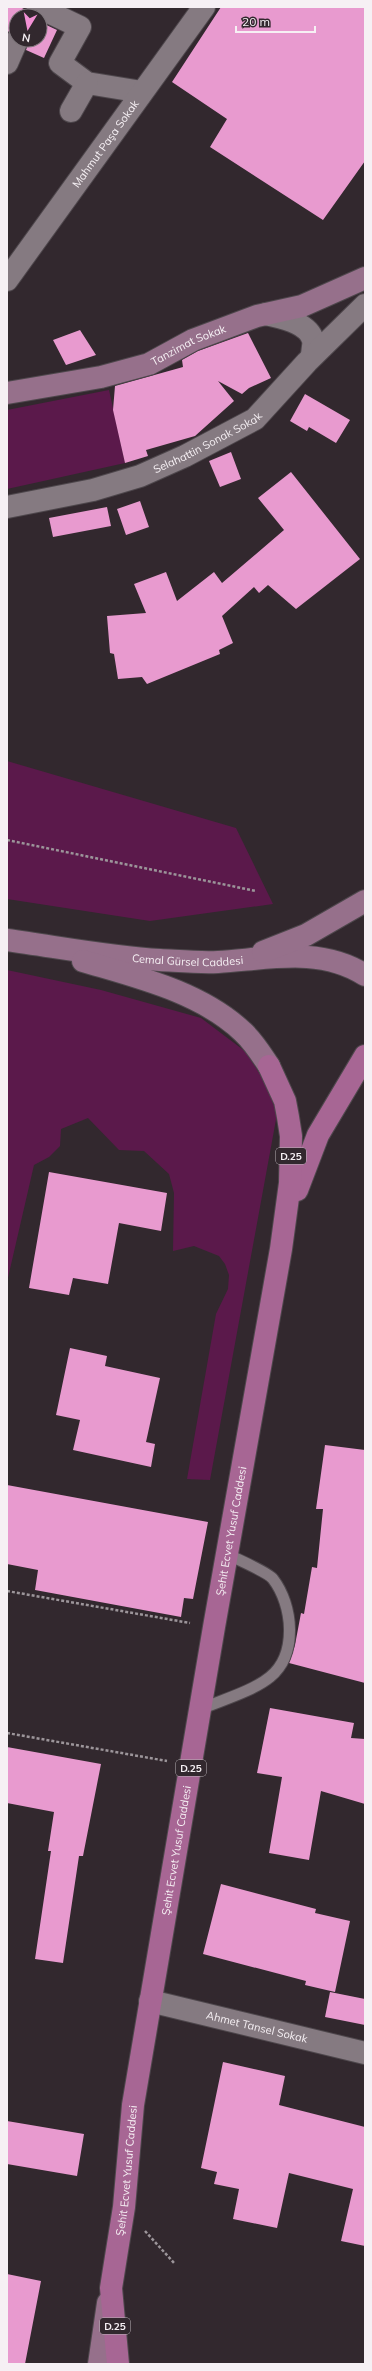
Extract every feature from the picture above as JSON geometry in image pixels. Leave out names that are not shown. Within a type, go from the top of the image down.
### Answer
[{"type":"main road","name":"Tanzimat Sokak","points":[[7,393],[101,377],[149,364],[193,340],[266,314],[302,306],[365,278]]},
{"type":"main road","points":[[245,959],[306,935],[365,901]]},
{"type":"main road","name":"Cemal Gürsel Caddesi","points":[[7,940],[157,960],[217,962],[274,957],[322,958],[351,967],[365,975]]},
{"type":"main road","name":"Cemal Gürsel Caddesi","points":[[7,940],[135,977],[202,1004],[225,1017],[244,1033],[269,1066]]},
{"type":"main road","points":[[346,1091],[365,1056]]},
{"type":"main road","name":"Şehit Ecvet Yusuf Caddesi","points":[[111,2288],[124,2207],[133,2105],[192,1765],[214,1627],[281,1250],[290,1182],[291,1136],[285,1101],[269,1066]]},
{"type":"main road","points":[[346,1091],[365,1076]]},
{"type":"main road","name":"Şehit Ecvet Yusuf Caddesi","points":[[281,1250],[311,1150],[328,1116],[346,1091]]},
{"type":"main road","points":[[99,2364],[111,2288]]},
{"type":"main road","name":"D.25","points":[[111,2288],[118,2364]]},
{"type":"street","points":[[38,7],[80,26],[60,63],[87,83],[142,92]]},
{"type":"street","name":"Mahmut Paşa Sokak","points":[[7,280],[204,7]]},
{"type":"street","points":[[7,63],[14,48]]},
{"type":"street","points":[[71,111],[87,83]]},
{"type":"street","name":"Selahattin Sonak Sokak","points":[[7,507],[93,490],[140,476],[185,456],[255,419],[312,356],[365,305]]},
{"type":"street","points":[[266,314],[292,321],[306,330],[313,340],[312,356]]},
{"type":"street","name":"Ahmet Tansel Sokak","points":[[150,2001],[365,2053]]},
{"type":"lane","points":[[201,1709],[271,1677],[286,1657],[290,1625],[282,1598],[272,1578],[227,1554]]},
{"type":"path","points":[[7,840],[256,891]]},
{"type":"path","points":[[7,1591],[214,1627]]},
{"type":"path","points":[[7,1733],[192,1765]]},
{"type":"path","points":[[124,2207],[175,2264]]},
{"type":"shaded area","points":[[109,390],[125,463],[7,489],[7,410]]},
{"type":"shaded area","points":[[7,761],[236,828],[273,904],[150,921],[7,899]]},
{"type":"shaded area","points":[[7,970],[101,990],[201,1018],[246,1052],[266,1084],[277,1114],[210,1480],[187,1479],[216,1314],[228,1289],[229,1275],[225,1264],[219,1256],[194,1246],[173,1251],[174,1193],[169,1174],[144,1151],[119,1150],[88,1118],[61,1129],[60,1146],[49,1157],[34,1165],[7,1282]]},
{"type":"building","points":[[7,7],[22,8],[8,8],[7,33]]},
{"type":"building","points":[[221,7],[365,7],[365,161],[323,220],[210,147],[227,119],[172,82]]},
{"type":"building","points":[[48,26],[57,30],[44,58],[26,50],[27,48],[48,48]]},
{"type":"building","points":[[80,330],[96,355],[66,365],[53,340]]},
{"type":"building","points":[[248,333],[271,378],[249,388],[242,394],[218,381],[234,401],[195,436],[146,450],[148,456],[125,463],[113,410],[115,386],[183,367],[182,360],[198,351]]},
{"type":"building","points":[[305,394],[350,420],[336,443],[309,427],[307,431],[290,421]]},
{"type":"building","points":[[231,452],[241,479],[220,487],[209,461]]},
{"type":"building","points":[[291,472],[360,559],[296,609],[268,585],[259,593],[254,587],[222,616],[233,643],[219,650],[220,654],[147,684],[142,677],[118,679],[114,654],[110,653],[107,616],[146,613],[134,584],[166,572],[177,601],[214,572],[222,583],[284,530],[258,498]]},
{"type":"building","points":[[140,501],[149,527],[126,535],[117,509]]},
{"type":"building","points":[[107,507],[111,526],[53,537],[49,518]]},
{"type":"building","points":[[49,1172],[167,1193],[161,1231],[119,1223],[108,1284],[73,1278],[69,1295],[29,1288]]},
{"type":"building","points":[[70,1348],[107,1356],[105,1366],[160,1378],[146,1442],[155,1444],[151,1467],[73,1450],[80,1420],[56,1415]]},
{"type":"building","points":[[325,1445],[365,1450],[365,1683],[289,1663],[295,1645],[301,1613],[304,1614],[312,1567],[317,1568],[323,1509],[316,1509]]},
{"type":"building","points":[[7,1485],[208,1522],[193,1599],[184,1598],[181,1617],[35,1590],[38,1570],[7,1564]]},
{"type":"building","points":[[270,1708],[354,1723],[351,1738],[365,1739],[365,1804],[321,1791],[309,1860],[269,1853],[282,1777],[257,1773]]},
{"type":"building","points":[[7,1747],[101,1764],[83,1856],[79,1856],[63,1963],[35,1959],[51,1851],[48,1851],[54,1812],[7,1803]]},
{"type":"building","points":[[221,1884],[316,1909],[315,1913],[350,1921],[335,1992],[305,1985],[306,1981],[203,1954]]},
{"type":"building","points":[[330,1992],[365,1999],[365,2025],[325,2017]]},
{"type":"building","points":[[223,2062],[285,2076],[279,2105],[365,2127],[365,2246],[341,2241],[353,2189],[289,2173],[277,2228],[233,2219],[239,2189],[214,2184],[217,2172],[201,2168]]},
{"type":"building","points":[[7,2121],[84,2134],[77,2176],[7,2164]]},
{"type":"building","points":[[7,2274],[41,2281],[25,2364],[7,2364]]}]
